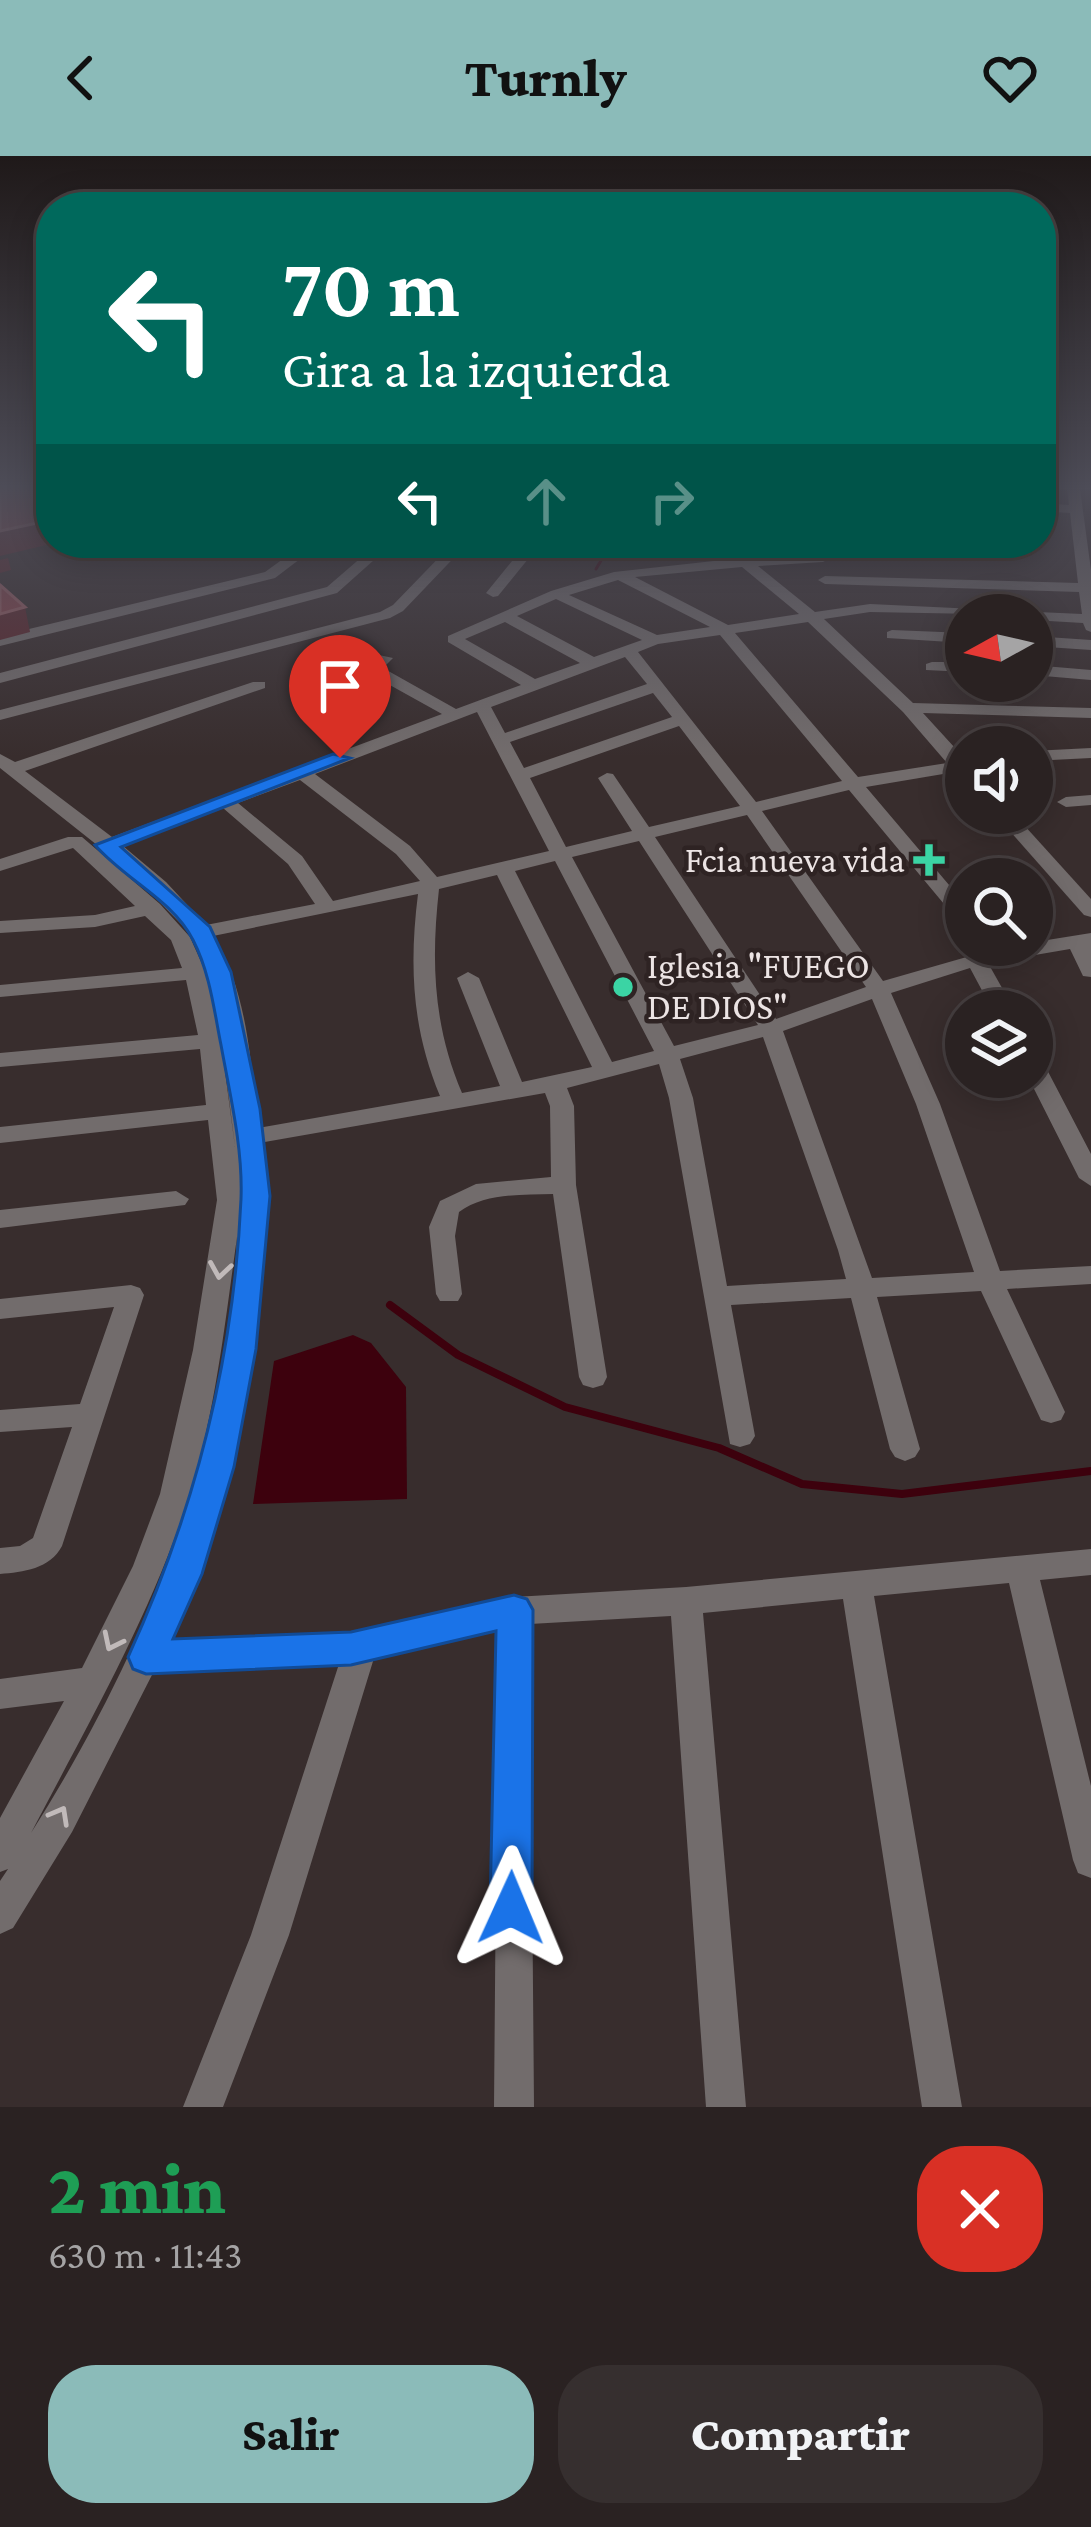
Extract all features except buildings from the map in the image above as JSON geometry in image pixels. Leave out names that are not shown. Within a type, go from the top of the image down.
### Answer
[{"type":"street","points":[[270,575],[352,624]]},
{"type":"street","points":[[0,641],[270,575]]},
{"type":"street","points":[[0,678],[309,598],[354,575]]},
{"type":"street","points":[[0,715],[352,624],[398,608],[430,575]]},
{"type":"street","points":[[493,593],[508,575]]},
{"type":"street","points":[[535,686],[453,642],[456,636],[509,618],[556,594],[619,575]]},
{"type":"street","points":[[619,575],[722,627],[945,893]]},
{"type":"street","points":[[760,575],[810,615],[945,748]]},
{"type":"street","points":[[825,580],[1089,588],[1090,622],[1053,618]]},
{"type":"street","points":[[556,594],[655,640]]},
{"type":"street","points":[[106,845],[655,640],[870,608],[945,611]]},
{"type":"street","points":[[103,617],[215,699]]},
{"type":"street","points":[[509,618],[596,664]]},
{"type":"street","points":[[892,635],[945,637]]},
{"type":"street","points":[[1053,642],[1091,644]]},
{"type":"street","points":[[629,651],[752,808],[880,992],[928,1104],[990,1281],[1051,1412]]},
{"type":"street","points":[[385,658],[375,663],[376,671],[457,716]]},
{"type":"street","points":[[932,667],[945,667]]},
{"type":"street","points":[[1053,672],[1091,675]]},
{"type":"street","points":[[4,769],[259,685]]},
{"type":"street","points":[[500,740],[658,686]]},
{"type":"street","points":[[483,707],[667,1055],[681,1098],[740,1436]]},
{"type":"street","points":[[909,708],[1091,713]]},
{"type":"street","points":[[519,776],[683,719]]},
{"type":"street","points":[[1053,756],[1091,753]]},
{"type":"street","points":[[0,1854],[93,1682],[149,1566],[175,1494],[207,1350],[230,1200],[210,1041],[195,973],[180,937],[4,769]]},
{"type":"street","points":[[0,1915],[34,1863],[146,1657],[184,1574],[221,1447],[252,1263],[255,1196],[235,1038],[219,972],[202,932],[106,845],[4,769]]},
{"type":"street","points":[[202,932],[363,901],[856,784],[945,771]]},
{"type":"street","points":[[293,775],[403,850],[422,885],[420,979],[432,1053],[451,1104]]},
{"type":"street","points":[[607,778],[772,1028],[818,1149],[862,1288],[905,1449]]},
{"type":"street","points":[[1066,802],[1091,800]]},
{"type":"street","points":[[226,802],[284,844],[309,872],[327,908]]},
{"type":"street","points":[[1022,834],[1091,911]]},
{"type":"street","points":[[0,865],[75,841]]},
{"type":"street","points":[[502,865],[605,1070]]},
{"type":"street","points":[[0,927],[95,920],[153,908]]},
{"type":"street","points":[[1053,944],[1084,940],[1091,970]]},
{"type":"street","points":[[250,1138],[554,1084],[772,1028],[952,966]]},
{"type":"street","points":[[0,991],[195,973]]},
{"type":"street","points":[[468,978],[514,1092]]},
{"type":"street","points":[[0,1060],[210,1041]]},
{"type":"street","points":[[554,1084],[562,1106],[564,1185],[593,1378]]},
{"type":"street","points":[[1050,1098],[1091,1178]]},
{"type":"street","points":[[0,1135],[220,1111]]},
{"type":"street","points":[[449,1294],[443,1217],[449,1202],[464,1194],[564,1185]]},
{"type":"street","points":[[0,1219],[176,1199]]},
{"type":"street","points":[[719,1297],[1091,1275]]},
{"type":"street","points":[[0,1309],[131,1295],[46,1546],[26,1558],[0,1561]]},
{"type":"street","points":[[0,1421],[91,1414]]},
{"type":"street","points":[[146,1657],[361,1646],[514,1610],[686,1601],[1091,1562]]},
{"type":"street","points":[[1022,1571],[1091,1860]]},
{"type":"street","points":[[856,1584],[942,2107]]},
{"type":"street","points":[[686,1601],[726,2107]]},
{"type":"street","points":[[514,1610],[514,2107]]},
{"type":"street","points":[[203,2107],[270,1935],[361,1646]]},
{"type":"street","points":[[0,1694],[93,1682]]},
{"type":"shaded area","points":[[353,1335],[371,1343],[406,1387],[407,1499],[253,1504],[274,1361]]},
{"type":"waterway","points":[[390,1305],[458,1355],[565,1407],[719,1448],[802,1484],[902,1494],[1091,1471]]},
{"type":"place","name":"Fcia nueva vida","points":[[929,860]]},
{"type":"place","name":"Iglesia \"FUEGO DE DIOS\"","points":[[623,987]]},
{"type":"route","points":[[340,758],[106,845],[202,932],[219,972],[247,1109],[255,1196],[240,1349],[217,1467],[184,1574],[146,1657],[351,1649],[514,1610],[511,1908]]}]
